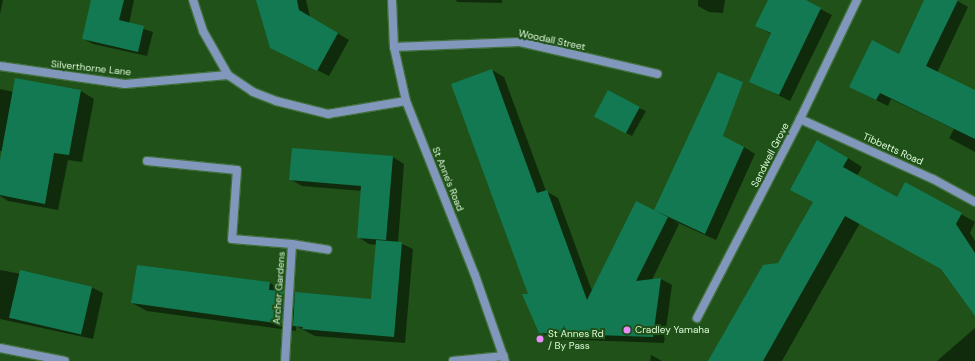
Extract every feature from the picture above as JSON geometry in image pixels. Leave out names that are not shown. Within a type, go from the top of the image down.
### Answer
[{"type":"street","points":[[193,0],[203,31],[228,75],[254,92],[276,101],[328,114],[406,101]]},
{"type":"street","name":"St Anne's Road","points":[[392,0],[394,47],[406,101],[476,275],[505,359]]},
{"type":"street","name":"Sandwell Grove","points":[[697,318],[800,119],[857,0]]},
{"type":"street","name":"Woodall Street","points":[[394,47],[520,42],[657,74]]},
{"type":"street","name":"Silverthorne Lane","points":[[0,66],[125,84],[228,75]]},
{"type":"street","name":"Tibbetts Road","points":[[800,119],[933,179],[975,202]]},
{"type":"street","name":"Archer Gardens","points":[[147,161],[237,170],[232,239],[292,244],[284,361]]},
{"type":"street","points":[[292,244],[328,250]]},
{"type":"street","points":[[0,348],[66,361]]},
{"type":"street","points":[[453,361],[505,359]]},
{"type":"building","points":[[91,0],[124,0],[119,20],[144,26],[138,52],[82,39]]},
{"type":"building","points":[[256,0],[297,0],[299,10],[338,33],[317,71],[270,48]]},
{"type":"building","points":[[768,0],[806,0],[821,8],[779,95],[749,82],[771,33],[755,26]]},
{"type":"building","points":[[924,0],[958,0],[926,66],[975,90],[975,139],[880,93],[876,100],[849,87],[872,40],[899,54]]},
{"type":"building","points":[[492,69],[537,193],[547,190],[587,300],[636,201],[668,217],[636,281],[661,278],[653,337],[539,333],[522,294],[528,294],[451,84]]},
{"type":"building","points":[[718,72],[743,82],[723,136],[744,147],[705,234],[654,210]]},
{"type":"building","points":[[15,78],[81,90],[69,155],[54,153],[45,204],[0,195],[0,160]]},
{"type":"building","points":[[608,90],[640,107],[626,133],[594,116]]},
{"type":"building","points":[[817,140],[848,158],[843,167],[897,197],[905,182],[962,213],[956,224],[975,253],[975,316],[941,269],[845,216],[763,361],[708,361],[763,265],[778,263],[813,202],[790,190]]},
{"type":"building","points":[[292,148],[393,156],[386,240],[357,238],[361,186],[289,180]]},
{"type":"building","points":[[376,240],[402,242],[394,337],[302,329],[303,327],[293,326],[295,292],[371,299]]},
{"type":"building","points":[[137,265],[270,282],[269,290],[284,291],[282,324],[131,303]]},
{"type":"building","points":[[20,270],[92,287],[81,334],[9,318]]},
{"type":"place","name":"Cradley Yamaha","points":[[627,330]]},
{"type":"place","name":"St Annes Rd / By Pass","points":[[540,339]]}]
